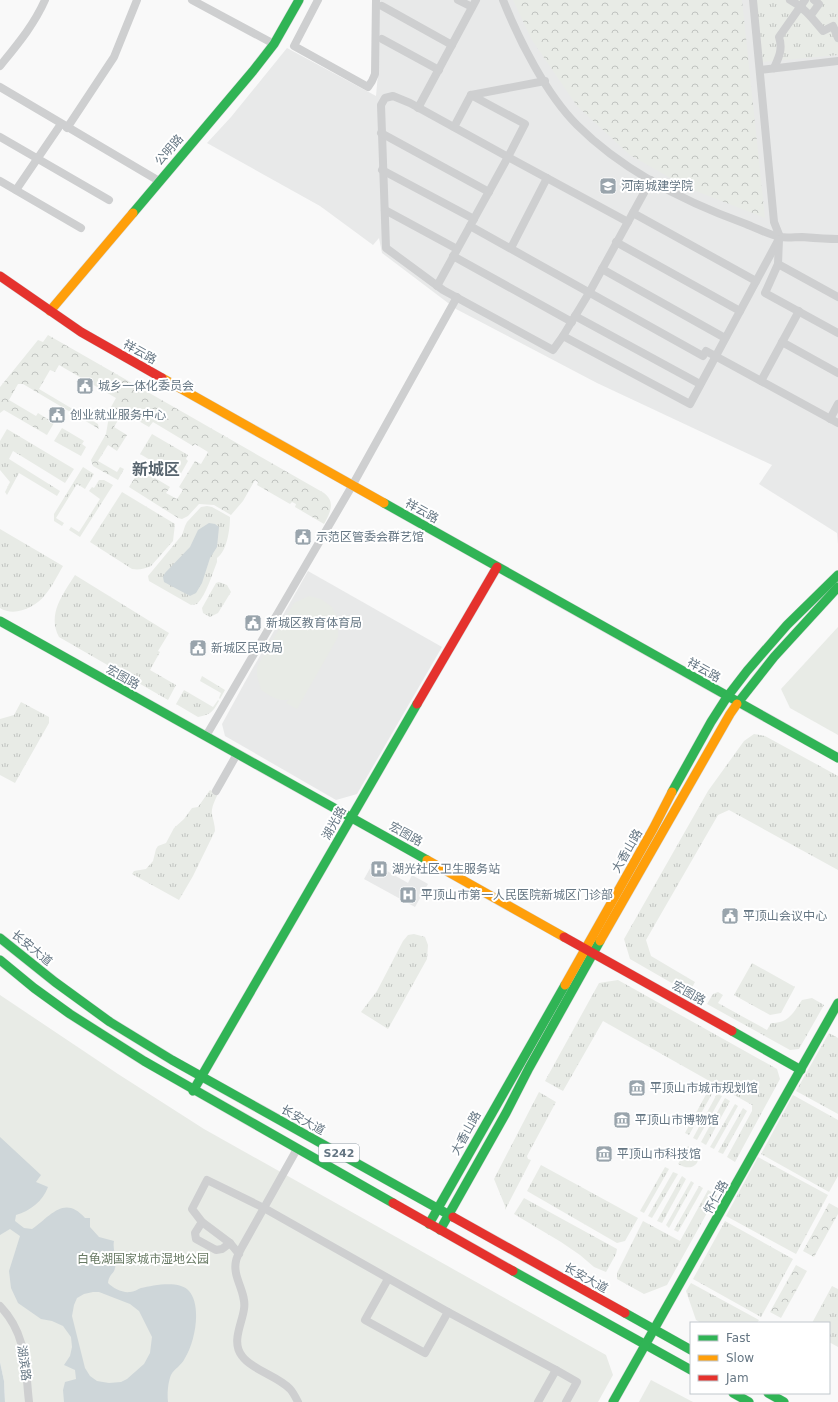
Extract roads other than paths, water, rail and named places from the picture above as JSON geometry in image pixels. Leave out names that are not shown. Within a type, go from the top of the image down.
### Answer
[{"type":"main road","name":"公明路","points":[[50,311],[158,181],[253,71],[274,44],[299,0]]},
{"type":"main road","name":"祥云路","points":[[0,276],[81,332],[352,486],[838,758]]},
{"type":"main road","name":"湖光路","points":[[193,1091],[497,567]]},
{"type":"main road","name":"大香山路","points":[[440,1230],[506,1113],[674,787],[711,722],[727,696],[747,671],[788,625],[838,575]]},
{"type":"main road","name":"大香山路","points":[[429,1224],[589,950],[737,702],[794,634],[838,587]]},
{"type":"main road","name":"宏图路","points":[[0,621],[589,950],[800,1070]]},
{"type":"main road","name":"长安大道","points":[[0,938],[55,982],[110,1022],[201,1077],[690,1349]]},
{"type":"main road","name":"S242","points":[[0,960],[18,976],[73,1017],[126,1052],[429,1224],[690,1369]]},
{"type":"main road","name":"怀仁路","points":[[614,1402],[838,1003]]},
{"type":"main road","points":[[735,1394],[749,1402]]},
{"type":"main road","points":[[770,1394],[784,1402]]},
{"type":"street","points":[[0,66],[23,38],[40,12],[45,0]]},
{"type":"street","points":[[16,190],[114,57],[137,0]]},
{"type":"street","points":[[192,0],[274,44]]},
{"type":"street","points":[[318,0],[294,46],[368,87],[375,74],[379,3],[452,44]]},
{"type":"street","points":[[418,108],[474,4],[458,0]]},
{"type":"street","points":[[502,0],[523,44],[558,101],[576,124],[602,148],[651,180],[702,206],[780,237],[838,239]]},
{"type":"street","points":[[753,0],[774,222],[780,237],[778,264],[765,293],[838,333]]},
{"type":"street","points":[[790,0],[803,3],[810,15],[823,31],[833,26],[838,38]]},
{"type":"street","points":[[810,15],[819,4],[814,0]]},
{"type":"street","points":[[774,68],[780,56],[782,46],[779,37],[803,3]]},
{"type":"street","points":[[382,39],[439,70]]},
{"type":"street","points":[[760,70],[838,61]]},
{"type":"street","points":[[471,95],[545,81]]},
{"type":"street","points":[[0,87],[158,181]]},
{"type":"street","points":[[454,127],[471,95]]},
{"type":"street","points":[[437,286],[525,124],[471,95]]},
{"type":"street","points":[[628,222],[454,127],[393,96],[385,98],[381,105],[382,170],[386,248],[437,286],[553,350],[574,319],[589,293],[616,242],[628,222],[651,180]]},
{"type":"street","points":[[381,134],[489,192]]},
{"type":"street","points":[[0,137],[110,200]]},
{"type":"street","points":[[382,170],[589,293],[703,356],[706,351],[838,423]]},
{"type":"street","points":[[512,248],[547,178]]},
{"type":"street","points":[[0,181],[81,228]]},
{"type":"street","points":[[385,210],[458,248]]},
{"type":"street","points":[[633,213],[756,281]]},
{"type":"street","points":[[563,336],[690,404],[780,237]]},
{"type":"street","points":[[616,242],[740,311]]},
{"type":"street","points":[[453,256],[700,384]]},
{"type":"street","points":[[778,264],[838,297]]},
{"type":"street","points":[[602,268],[725,338]]},
{"type":"street","points":[[206,736],[352,486],[457,297]]},
{"type":"street","points":[[761,381],[799,311]]},
{"type":"street","points":[[782,342],[838,373]]},
{"type":"street","points":[[830,419],[838,404]]},
{"type":"street","points":[[216,791],[237,754]]},
{"type":"street","points":[[297,1149],[239,1254],[236,1261],[236,1269],[244,1298],[245,1308],[238,1338],[238,1347],[242,1356],[248,1362],[277,1379],[290,1389],[298,1402]]},
{"type":"street","points":[[239,1254],[230,1243],[202,1222],[192,1209],[207,1180],[264,1208],[388,1279],[577,1382],[566,1402]]},
{"type":"street","points":[[202,1222],[195,1233],[196,1239],[216,1250],[222,1249],[230,1243]]},
{"type":"street","points":[[388,1279],[365,1320],[392,1335],[425,1353],[448,1312]]},
{"type":"street","name":"湖滨路","points":[[0,1306],[8,1314],[16,1328],[23,1346],[29,1402]]},
{"type":"street","points":[[538,1402],[556,1370]]},
{"type":"place","name":"河南城建学院","points":[[608,186]]},
{"type":"place","name":"城乡一体化委员会","points":[[85,386]]},
{"type":"place","name":"创业就业服务中心","points":[[57,415]]},
{"type":"place","name":"示范区管委会群艺馆","points":[[303,537]]},
{"type":"place","name":"新城区教育体育局","points":[[253,623]]},
{"type":"place","name":"新城区民政局","points":[[198,648]]},
{"type":"place","name":"湖光社区卫生服务站","points":[[379,869]]},
{"type":"place","name":"平顶山市第一人民医院新城区门诊部","points":[[408,895]]},
{"type":"place","name":"平顶山会议中心","points":[[730,916]]},
{"type":"place","name":"平顶山市城市规划馆","points":[[637,1088]]},
{"type":"place","name":"平顶山市博物馆","points":[[622,1120]]},
{"type":"place","name":"平顶山市科技馆","points":[[604,1154]]},
{"type":"district","name":"新城区","points":[[156,469]]},
{"type":"park label","name":"白龟湖国家城市湿地公园","points":[[143,1259]]}]
